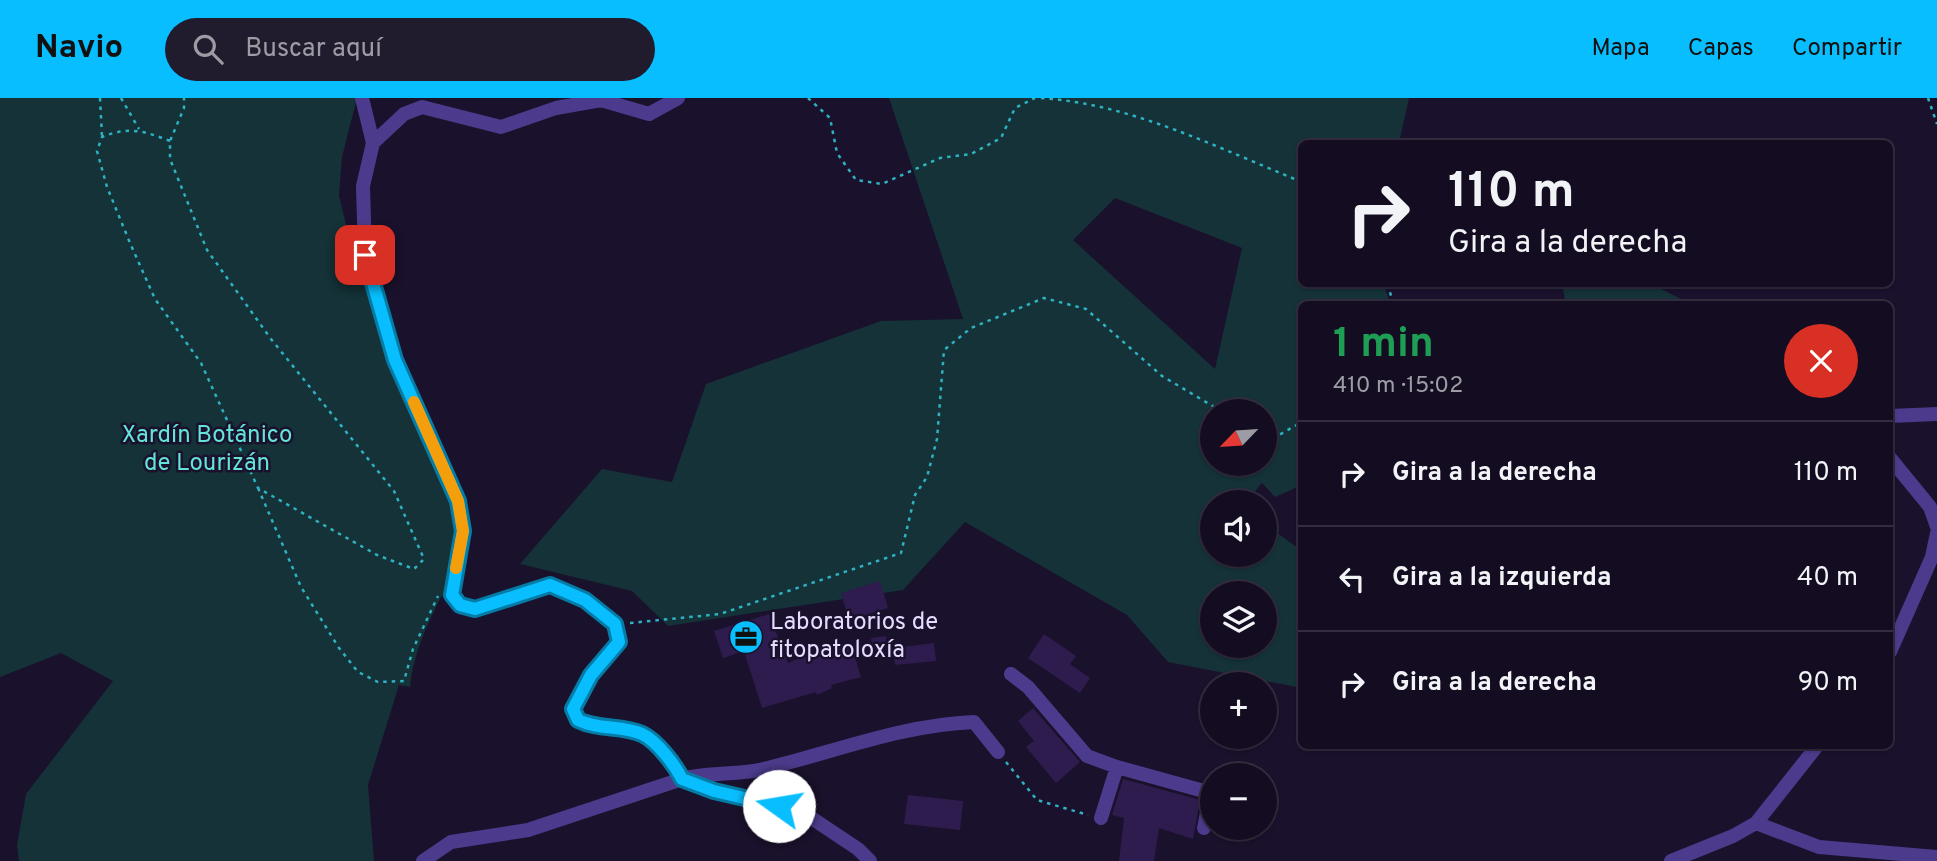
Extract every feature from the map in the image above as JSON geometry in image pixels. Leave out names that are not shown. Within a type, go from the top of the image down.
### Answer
[{"type":"street","points":[[362,98],[373,143],[363,187],[365,255],[395,360],[458,501],[463,531],[452,595],[460,605],[469,610],[504,602],[534,587],[550,585],[585,600],[615,624],[619,642],[591,675],[573,709],[578,720],[588,725],[643,735],[677,768],[682,779],[714,791],[801,811],[858,849],[870,861]]},
{"type":"street","points":[[373,143],[404,114],[422,107],[501,127],[556,108],[601,100],[649,114],[678,98]]},
{"type":"street","points":[[1893,416],[1937,414]]},
{"type":"street","points":[[1893,462],[1930,507],[1937,527]]},
{"type":"street","points":[[1893,645],[1932,557],[1937,533]]},
{"type":"street","points":[[1011,674],[1028,687],[1087,756],[1200,790]]},
{"type":"street","points":[[423,861],[451,842],[528,830],[696,775],[765,769],[932,724],[974,722],[998,752]]},
{"type":"street","points":[[1671,861],[1733,836],[1756,823],[1815,749]]},
{"type":"street","points":[[1101,818],[1117,767]]},
{"type":"street","points":[[1756,823],[1819,848],[1937,856]]},
{"type":"path","points":[[100,98],[102,137],[97,151],[107,187],[155,299],[201,363],[301,587],[339,648],[358,672],[379,682],[391,684],[404,681],[413,649],[436,600],[455,574]]},
{"type":"path","points":[[121,98],[139,129]]},
{"type":"path","points":[[184,98],[184,108],[170,141],[170,159],[207,250],[271,339],[394,491],[424,559],[414,569],[377,555],[258,488]]},
{"type":"path","points":[[808,98],[815,100],[830,118],[837,153],[856,180],[882,184],[940,158],[971,153],[1002,138],[1014,108],[1035,98]]},
{"type":"path","points":[[1041,98],[1069,100],[1135,115],[1298,180]]},
{"type":"path","points":[[1928,98],[1937,124]]},
{"type":"path","points":[[102,137],[121,130],[139,129],[170,141]]},
{"type":"path","points":[[615,624],[720,614],[901,553],[915,495],[927,477],[937,439],[944,349],[971,328],[1044,298],[1086,309],[1161,376],[1200,399]]},
{"type":"path","points":[[1278,436],[1298,424]]},
{"type":"path","points":[[998,752],[1037,800],[1101,818]]},
{"type":"green space","name":"Xardín Botánico de Lourizán","points":[[0,98],[357,98],[342,157],[339,196],[347,228],[367,267],[443,473],[461,533],[448,595],[441,597],[426,629],[417,652],[410,687],[399,685],[368,785],[374,861],[19,861],[17,845],[26,794],[113,681],[61,653],[0,677]]},
{"type":"green space","points":[[889,98],[1409,98],[1400,140],[1298,140],[1298,287],[1384,287],[1390,301],[1298,301],[1298,487],[1277,496],[1277,490],[1268,490],[1262,483],[1256,490],[1200,490],[1200,567],[1277,567],[1277,533],[1298,548],[1298,687],[1277,683],[1277,672],[1220,672],[1168,662],[1127,615],[965,522],[903,590],[668,626],[632,591],[520,564],[602,469],[672,482],[706,384],[881,321],[963,319]],"holes":[[[1115,198],[1242,248],[1215,369],[1073,240]]]},
{"type":"green space","points":[[1563,287],[1657,287],[1685,301],[1565,301]]},
{"type":"building","points":[[880,581],[888,608],[849,620],[841,593]]},
{"type":"building","points":[[769,614],[788,663],[815,651],[816,654],[851,644],[861,677],[831,685],[832,688],[817,695],[816,692],[762,708],[744,651],[723,658],[714,631]]},
{"type":"building","points":[[1044,634],[1076,656],[1070,664],[1090,678],[1080,693],[1028,658]]},
{"type":"building","points":[[886,636],[887,648],[873,650],[871,638]]},
{"type":"building","points":[[934,643],[936,661],[895,665],[893,648]]},
{"type":"building","points":[[1033,708],[1080,762],[1056,783],[1026,747],[1034,741],[1018,721]]},
{"type":"building","points":[[1123,779],[1200,800],[1193,839],[1159,828],[1154,861],[1119,861],[1124,818],[1112,815]]},
{"type":"building","points":[[908,795],[963,801],[960,830],[904,824]]},
{"type":"slow traffic","points":[[414,402],[458,501],[463,531],[456,568]]},
{"type":"place","name":"Laboratorios de fitopatoloxía","points":[[746,637]]},
{"type":"route","points":[[365,255],[395,360],[458,501],[463,531],[452,595],[460,605],[469,610],[504,602],[534,587],[550,585],[585,600],[615,624],[619,642],[591,675],[573,709],[578,720],[588,725],[643,735],[677,768],[682,779],[714,791],[779,806]]}]
